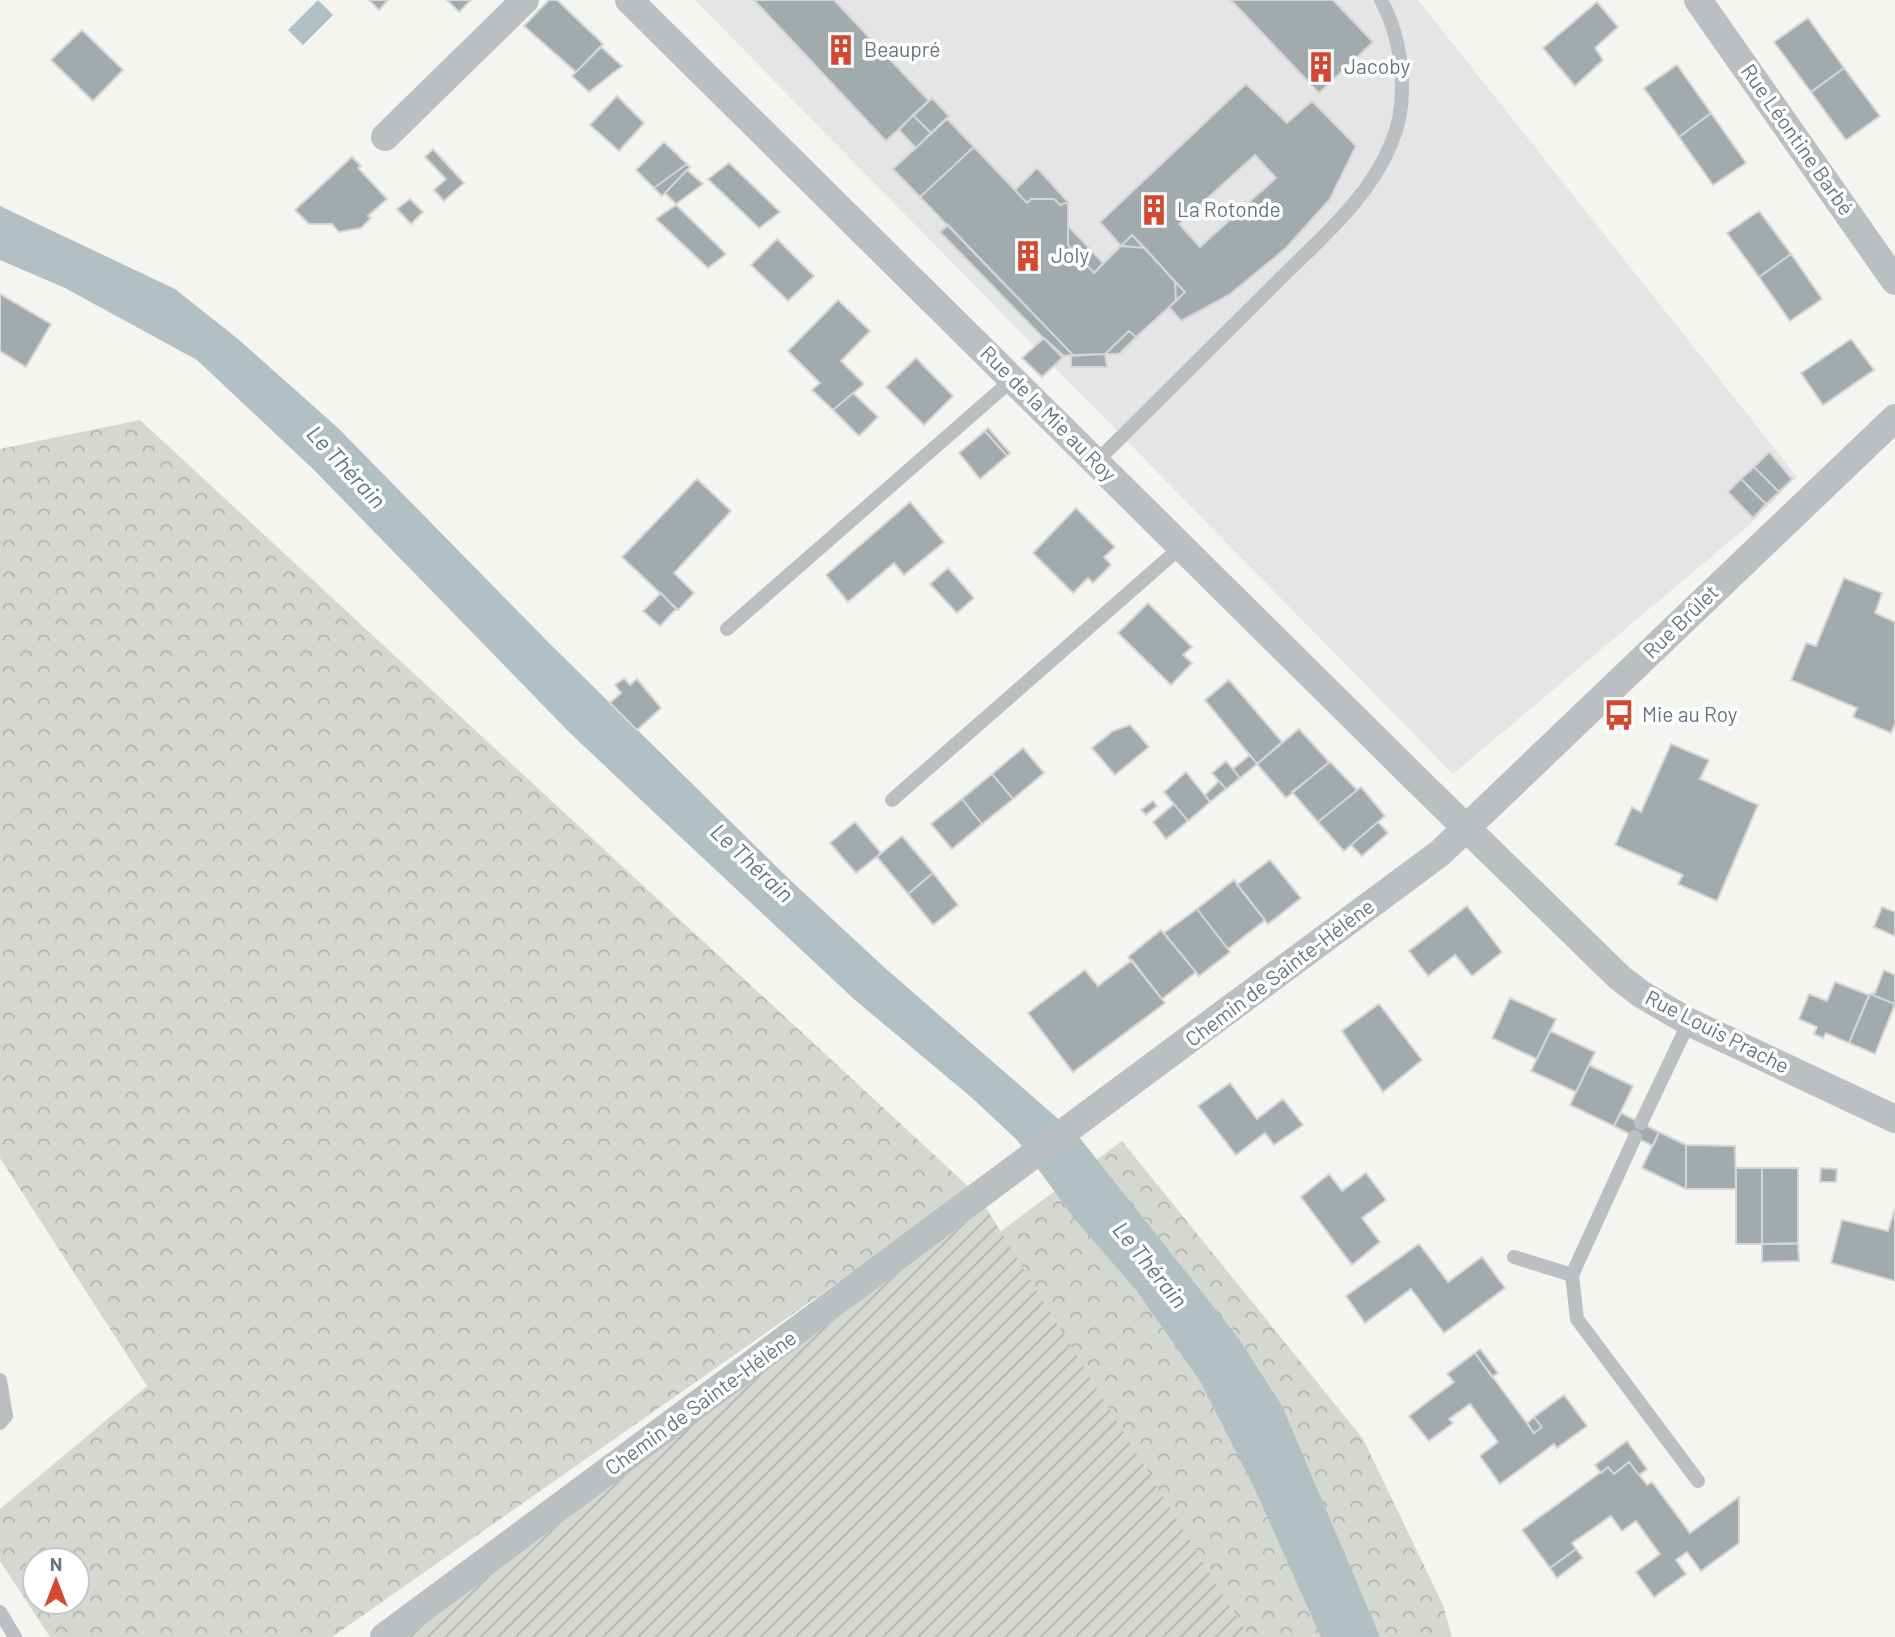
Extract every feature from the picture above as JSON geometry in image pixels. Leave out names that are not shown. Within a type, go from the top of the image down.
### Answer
[{"type":"street","points":[[384,137],[525,0]]},
{"type":"street","name":"Rue de la Mie au Roy","points":[[629,0],[1467,828]]},
{"type":"street","name":"Rue Léontine Barbé","points":[[1698,0],[1895,281]]},
{"type":"street","name":"Rue Brûlet","points":[[1467,828],[1895,418]]},
{"type":"street","name":"Rue Louis Prache","points":[[1467,828],[1619,977],[1641,994],[1689,1022],[1895,1119]]},
{"type":"street","name":"Chemin de Sainte-Hélène","points":[[384,1637],[1091,1115],[1440,853],[1467,828]]},
{"type":"lane","points":[[1096,462],[1344,215],[1383,163],[1397,123],[1401,78],[1396,36],[1381,0]]},
{"type":"lane","points":[[727,629],[1013,379]]},
{"type":"lane","points":[[891,800],[1181,547]]},
{"type":"lane","points":[[1689,1022],[1572,1275],[1577,1319],[1698,1481]]},
{"type":"lane","points":[[1514,1257],[1572,1275]]},
{"type":"lane","points":[[0,1380],[6,1416],[0,1423]]},
{"type":"lane","points":[[0,1612],[15,1637]]},
{"type":"shaded area","points":[[695,0],[1418,0],[1797,477],[1749,525],[1453,774]]},
{"type":"green space","points":[[140,420],[971,1189],[332,1637],[50,1637],[36,1616],[91,1616],[91,1546],[21,1546],[21,1593],[0,1561],[0,1509],[147,1386],[0,1158],[0,449]]},
{"type":"green space","points":[[1122,1141],[1363,1439],[1443,1605],[1452,1637],[1249,1637],[1000,1232]]},
{"type":"green space","points":[[982,1201],[1249,1637],[393,1637]]},
{"type":"water","points":[[318,0],[333,15],[303,45],[288,30]]},
{"type":"water","name":"Le Thérain","points":[[0,206],[175,289],[238,339],[338,428],[550,644],[789,879],[885,968],[1079,1137],[1239,1339],[1282,1406],[1380,1637],[1321,1637],[1253,1485],[1200,1381],[1136,1290],[1073,1217],[1017,1140],[971,1097],[855,1000],[569,732],[315,471],[197,360],[65,288],[0,260]]},
{"type":"building","points":[[369,0],[388,0],[379,10]]},
{"type":"building","points":[[447,0],[471,0],[459,12]]},
{"type":"building","points":[[549,0],[557,0],[603,44],[576,72],[524,26]]},
{"type":"building","name":"Beaupré","points":[[754,0],[834,0],[929,101],[886,141]]},
{"type":"building","name":"Jacoby","points":[[1231,0],[1333,0],[1373,42],[1319,93]]},
{"type":"building","points":[[1597,2],[1618,27],[1595,48],[1603,60],[1575,86],[1543,48]]},
{"type":"building","points":[[1808,18],[1844,68],[1811,92],[1774,42]]},
{"type":"building","points":[[82,30],[123,70],[93,101],[51,60]]},
{"type":"building","points":[[601,47],[622,66],[589,92],[572,76]]},
{"type":"building","points":[[1677,65],[1711,113],[1679,137],[1644,88]]},
{"type":"building","points":[[1844,68],[1880,116],[1846,140],[1811,92]]},
{"type":"building","name":"La Rotonde","points":[[1246,84],[1287,123],[1312,101],[1356,146],[1330,199],[1286,248],[1229,295],[1181,321],[1169,307],[1185,292],[1132,235],[1121,246],[1100,222]],"holes":[[[1255,155],[1276,178],[1200,247],[1179,224]]]},
{"type":"building","points":[[617,96],[644,123],[619,151],[590,125]]},
{"type":"building","points":[[932,98],[949,116],[931,133],[913,115]]},
{"type":"building","points":[[1711,113],[1746,163],[1713,185],[1679,137]]},
{"type":"building","points":[[913,115],[931,133],[916,148],[899,130]]},
{"type":"building","points":[[947,119],[974,147],[920,197],[893,169]]},
{"type":"building","points":[[664,142],[687,164],[654,188],[636,170]]},
{"type":"building","name":"Joly","points":[[974,147],[1027,203],[1031,199],[1054,199],[1060,205],[1068,202],[1068,245],[1094,273],[1121,246],[1145,248],[1175,282],[1176,301],[1136,337],[1129,331],[1105,354],[1073,355],[920,197]]},
{"type":"building","points":[[433,149],[464,183],[444,201],[434,190],[446,179],[425,157]]},
{"type":"building","points":[[352,157],[361,166],[358,168],[387,199],[368,216],[371,218],[361,228],[339,232],[332,224],[309,224],[295,210]]},
{"type":"building","points":[[729,163],[780,212],[759,228],[708,179]]},
{"type":"building","points":[[687,164],[690,167],[662,196],[654,188]]},
{"type":"building","points":[[1037,168],[1068,202],[1060,205],[1054,199],[1031,199],[1027,203],[1015,190]]},
{"type":"building","points":[[687,170],[703,184],[676,204],[665,193]]},
{"type":"building","points":[[410,199],[423,212],[411,224],[397,209]]},
{"type":"building","points":[[676,205],[726,254],[708,268],[656,219]]},
{"type":"building","points":[[1759,211],[1791,254],[1759,277],[1727,233]]},
{"type":"building","points":[[948,225],[1073,355],[1061,356],[940,232]]},
{"type":"building","points":[[1068,226],[1103,263],[1094,273],[1068,245]]},
{"type":"building","points":[[1132,235],[1145,248],[1121,246]]},
{"type":"building","points":[[777,239],[814,276],[788,301],[751,265]]},
{"type":"building","points":[[1791,254],[1822,299],[1790,321],[1759,277]]},
{"type":"building","points":[[1175,282],[1185,292],[1176,301]]},
{"type":"building","points":[[0,294],[51,324],[26,367],[0,351]]},
{"type":"building","points":[[838,300],[870,331],[841,361],[864,384],[833,410],[812,390],[820,383],[788,351]]},
{"type":"building","points":[[1129,331],[1136,337],[1119,354],[1105,354]]},
{"type":"building","points":[[1044,338],[1064,356],[1042,377],[1022,358]]},
{"type":"building","points":[[1851,339],[1874,370],[1823,405],[1801,373]]},
{"type":"building","points":[[1105,354],[1107,367],[1071,367],[1071,356]]},
{"type":"building","points":[[916,358],[953,396],[924,425],[886,387]]},
{"type":"building","points":[[853,393],[878,417],[859,436],[833,410]]},
{"type":"building","points":[[988,428],[1010,453],[1007,456],[985,431]]},
{"type":"building","points":[[985,431],[1007,456],[980,479],[959,453]]},
{"type":"building","points":[[1769,452],[1792,479],[1779,492],[1754,467]]},
{"type":"building","points":[[1754,467],[1779,492],[1766,504],[1741,479]]},
{"type":"building","points":[[697,479],[731,511],[674,573],[694,593],[678,610],[622,557]]},
{"type":"building","points":[[1741,479],[1766,504],[1753,518],[1728,492]]},
{"type":"building","points":[[910,502],[944,542],[904,575],[894,563],[848,602],[826,575]]},
{"type":"building","points":[[1076,508],[1115,547],[1104,557],[1111,565],[1093,583],[1088,578],[1073,593],[1033,553]]},
{"type":"building","points":[[948,568],[974,598],[957,613],[930,584]]},
{"type":"building","points":[[1844,578],[1882,593],[1875,613],[1895,622],[1895,724],[1891,733],[1853,717],[1857,708],[1791,680],[1806,643],[1816,646]]},
{"type":"building","points":[[661,593],[676,609],[660,626],[643,611]]},
{"type":"building","points":[[1148,603],[1192,647],[1183,655],[1192,663],[1171,685],[1118,633]]},
{"type":"building","points":[[624,678],[630,685],[637,679],[661,708],[637,730],[610,703],[621,693],[615,685]]},
{"type":"building","points":[[1229,680],[1282,742],[1257,764],[1205,700]]},
{"type":"building","points":[[1130,725],[1149,747],[1115,775],[1092,748],[1113,731]]},
{"type":"building","points":[[1299,729],[1329,762],[1286,798],[1257,764]]},
{"type":"building","points":[[1671,744],[1709,760],[1700,779],[1758,805],[1717,901],[1678,884],[1683,875],[1615,845],[1632,807],[1641,812]]},
{"type":"building","points":[[1023,748],[1044,773],[1013,799],[992,774]]},
{"type":"building","points":[[1250,755],[1257,764],[1240,778],[1233,769]]},
{"type":"building","points":[[1226,761],[1240,778],[1226,789],[1212,773]]},
{"type":"building","points":[[1330,762],[1357,790],[1318,822],[1292,792]]},
{"type":"building","points":[[1186,772],[1210,802],[1188,821],[1164,792]]},
{"type":"building","points":[[992,774],[1013,799],[982,824],[962,799]]},
{"type":"building","points":[[1219,781],[1226,789],[1210,802],[1205,795]]},
{"type":"building","points":[[1361,787],[1385,816],[1344,851],[1318,822]]},
{"type":"building","points":[[962,799],[982,824],[952,849],[931,824]]},
{"type":"building","points":[[1153,801],[1157,806],[1146,815],[1141,810]]},
{"type":"building","points":[[1174,804],[1188,821],[1166,839],[1153,822]]},
{"type":"building","points":[[855,822],[881,853],[856,873],[830,843]]},
{"type":"building","points":[[1378,822],[1388,833],[1362,856],[1351,845]]},
{"type":"building","points":[[902,836],[933,873],[908,894],[877,857]]},
{"type":"building","points":[[1270,860],[1301,898],[1268,924],[1237,885]]},
{"type":"building","points":[[933,873],[958,905],[933,925],[908,894]]},
{"type":"building","points":[[1234,880],[1265,920],[1228,949],[1197,909]]},
{"type":"building","points":[[1467,906],[1502,952],[1472,976],[1455,955],[1428,976],[1409,951]]},
{"type":"building","points":[[1882,907],[1895,912],[1895,936],[1874,927]]},
{"type":"building","points":[[1197,909],[1230,952],[1199,976],[1164,933]]},
{"type":"building","points":[[1161,930],[1196,972],[1162,999],[1128,957]]},
{"type":"building","points":[[1132,960],[1165,1003],[1073,1072],[1028,1013],[1085,970],[1098,986]]},
{"type":"building","points":[[1884,970],[1895,975],[1895,1004],[1870,994],[1875,993]]},
{"type":"building","points":[[1835,982],[1869,995],[1849,1043],[1826,1033],[1823,1038],[1814,1034],[1817,1027],[1799,1019],[1809,994],[1827,1001]]},
{"type":"building","points":[[1870,994],[1895,1004],[1875,1054],[1849,1043]]},
{"type":"building","points":[[1510,998],[1556,1019],[1537,1059],[1492,1038]]},
{"type":"building","points":[[1379,1004],[1422,1060],[1383,1092],[1342,1031]]},
{"type":"building","points":[[1550,1031],[1595,1052],[1576,1092],[1531,1071]]},
{"type":"building","points":[[1589,1065],[1633,1086],[1614,1126],[1570,1105]]},
{"type":"building","points":[[1230,1083],[1257,1119],[1283,1099],[1303,1125],[1274,1145],[1265,1133],[1236,1155],[1198,1106]]},
{"type":"building","points":[[1621,1113],[1659,1132],[1653,1146],[1614,1126]]},
{"type":"building","points":[[1659,1132],[1686,1145],[1686,1189],[1642,1168]]},
{"type":"building","points":[[1686,1145],[1735,1146],[1736,1189],[1686,1189]]},
{"type":"building","points":[[1736,1168],[1762,1168],[1762,1244],[1736,1244]]},
{"type":"building","points":[[1762,1168],[1798,1168],[1798,1243],[1762,1244]]},
{"type":"building","points":[[1821,1168],[1837,1169],[1836,1182],[1820,1182]]},
{"type":"building","points":[[1366,1173],[1386,1200],[1362,1218],[1380,1242],[1352,1265],[1301,1197],[1329,1174],[1342,1191]]},
{"type":"building","points":[[1895,1208],[1895,1281],[1831,1263],[1842,1220],[1888,1231]]},
{"type":"building","points":[[1419,1244],[1448,1282],[1482,1257],[1505,1288],[1444,1333],[1411,1289],[1365,1323],[1346,1296]]},
{"type":"building","points":[[1762,1244],[1798,1244],[1799,1261],[1762,1262]]},
{"type":"building","points":[[1480,1349],[1498,1373],[1492,1377],[1475,1353]]},
{"type":"building","points":[[1475,1353],[1534,1433],[1542,1427],[1534,1417],[1564,1395],[1587,1426],[1557,1448],[1554,1444],[1500,1484],[1480,1456],[1498,1442],[1470,1404],[1449,1419],[1453,1423],[1429,1441],[1409,1416],[1454,1382],[1447,1374]]},
{"type":"building","points":[[1534,1417],[1542,1427],[1534,1433],[1527,1423]]},
{"type":"building","points":[[1627,1441],[1647,1469],[1639,1475],[1629,1462],[1614,1474],[1608,1467],[1601,1473],[1595,1465]]},
{"type":"building","points":[[1629,1462],[1647,1485],[1652,1482],[1690,1533],[1739,1497],[1739,1543],[1701,1571],[1687,1552],[1676,1560],[1686,1574],[1654,1597],[1636,1572],[1660,1554],[1636,1521],[1622,1531],[1611,1516],[1572,1543],[1576,1549],[1550,1568],[1522,1530],[1608,1467],[1614,1474]]},
{"type":"building","points":[[1576,1549],[1583,1558],[1557,1578],[1550,1568]]},
{"type":"place","name":"Beaupré","points":[[841,50]]},
{"type":"place","name":"Jacoby","points":[[1321,67]]},
{"type":"place","name":"La Rotonde","points":[[1154,210]]},
{"type":"place","name":"Joly","points":[[1028,256]]},
{"type":"place","name":"Mie au Roy","points":[[1619,715]]}]
